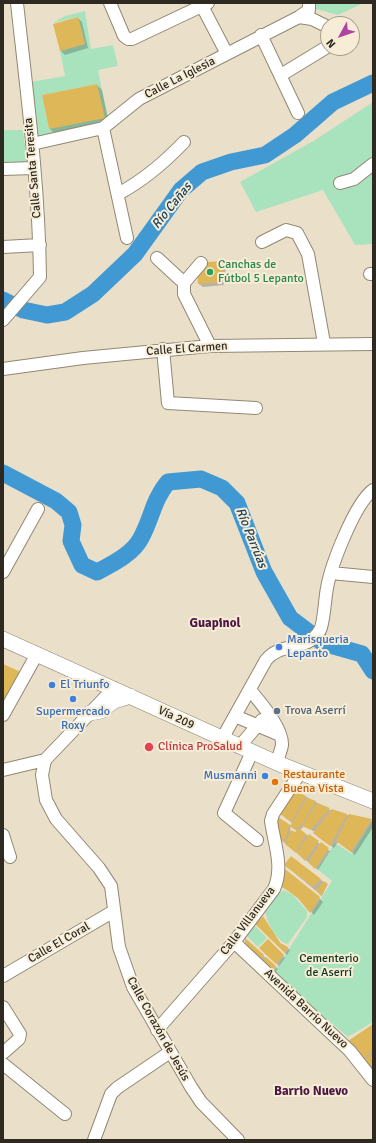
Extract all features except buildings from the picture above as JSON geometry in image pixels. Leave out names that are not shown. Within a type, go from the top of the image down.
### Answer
[{"type":"main road","name":"Vía 209","points":[[3,639],[114,688],[222,739],[300,773],[373,801]]},
{"type":"main road","points":[[90,713],[101,711],[114,701],[130,696]]},
{"type":"street","name":"Calle Santa Teresita","points":[[5,317],[40,277],[40,245],[32,144],[17,3]]},
{"type":"street","points":[[110,3],[124,36],[128,39],[132,39],[205,5],[227,54]]},
{"type":"street","points":[[299,17],[308,10],[309,3]]},
{"type":"street","name":"Calle La Iglesia","points":[[32,144],[103,128],[139,98],[299,17]]},
{"type":"street","points":[[299,17],[312,19],[320,23]]},
{"type":"street","points":[[261,36],[298,112]]},
{"type":"street","points":[[281,75],[320,51]]},
{"type":"street","points":[[103,128],[127,238]]},
{"type":"street","points":[[118,194],[144,179],[161,166],[184,142]]},
{"type":"street","points":[[340,183],[354,179],[373,164]]},
{"type":"street","points":[[3,169],[34,168]]},
{"type":"street","points":[[262,242],[286,230],[296,233],[303,242],[308,254],[324,343]]},
{"type":"street","points":[[3,247],[40,245]]},
{"type":"street","points":[[157,258],[184,283]]},
{"type":"street","points":[[201,263],[184,283],[184,294],[210,346]]},
{"type":"street","name":"Calle El Carmen","points":[[3,369],[163,349],[210,346],[324,343],[373,344]]},
{"type":"street","points":[[163,349],[168,403],[256,408]]},
{"type":"street","points":[[222,739],[266,660],[273,652],[307,643],[320,630],[338,552],[353,518],[373,490]]},
{"type":"street","points":[[3,572],[38,509]]},
{"type":"street","points":[[332,573],[373,578]]},
{"type":"street","points":[[3,715],[37,654]]},
{"type":"street","points":[[3,770],[45,760],[114,688]]},
{"type":"street","points":[[250,690],[268,712],[280,735],[282,744],[277,763]]},
{"type":"street","points":[[257,840],[224,813],[246,749],[268,712]]},
{"type":"street","points":[[236,716],[280,735]]},
{"type":"street","name":"Calle Corazón de Jesús","points":[[45,760],[42,775],[46,800],[56,819],[66,833],[107,878],[111,886],[118,941],[125,968],[133,987],[156,1030],[201,1102],[238,1140]]},
{"type":"street","name":"Calle Villanueva","points":[[156,1030],[234,942],[274,888],[278,879],[278,856],[271,821],[273,814],[300,773]]},
{"type":"street","points":[[3,835],[10,857]]},
{"type":"street","name":"Calle El Coral","points":[[3,976],[114,911]]},
{"type":"street","name":"Avenida Barrio Nuevo","points":[[234,942],[350,1051],[373,1080]]},
{"type":"street","points":[[3,1007],[20,1034],[18,1039],[3,1053]]},
{"type":"street","points":[[94,1140],[111,1094],[170,1052]]},
{"type":"street","points":[[3,1064],[65,1114]]},
{"type":"green space","points":[[314,3],[364,3],[338,15],[316,9]]},
{"type":"green space","points":[[85,11],[91,49],[113,45],[118,66],[98,70],[108,119],[38,139],[30,82],[65,76],[60,51],[85,44],[78,17],[53,23],[65,16]],"holes":[[[97,84],[104,118],[49,129],[42,95]]]},
{"type":"green space","points":[[373,102],[373,244],[355,245],[323,190],[256,212],[240,182],[315,140]]},
{"type":"green space","points":[[3,130],[23,130],[27,163],[3,163]]},
{"type":"green space","name":"Cementerio de Aserrí","points":[[373,820],[373,1022],[348,1037],[273,974],[332,881],[317,869],[335,843],[352,854]]},
{"type":"green space","points":[[284,890],[293,895],[307,911],[307,917],[288,944],[276,936],[270,926],[265,911],[271,900]]},
{"type":"green space","points":[[255,926],[267,938],[258,947],[246,935]]},
{"type":"waterway","name":"Río Cañas","points":[[3,300],[23,310],[47,315],[65,312],[93,294],[135,254],[181,190],[202,172],[231,162],[265,155],[295,135],[333,102],[373,83]]},
{"type":"waterway","name":"Río Parrúas","points":[[3,473],[56,501],[69,512],[73,525],[71,541],[82,565],[97,572],[128,554],[137,544],[145,531],[156,502],[168,482],[201,479],[222,488],[237,503],[264,572],[290,618],[323,643],[362,654],[373,671]]},
{"type":"place","name":"Canchas de Fútbol 5 Lepanto","points":[[210,272]]},
{"type":"place","name":"Marisqueria Lepanto","points":[[279,647]]},
{"type":"place","name":"El Triunfo","points":[[52,685]]},
{"type":"place","name":"Supermercado Roxy","points":[[73,699]]},
{"type":"place","name":"Trova Aserrí","points":[[277,711]]},
{"type":"place","name":"Clínica ProSalud","points":[[149,747]]},
{"type":"place","name":"Musmanni","points":[[265,776]]},
{"type":"place","name":"Restaurante Buena Vista","points":[[275,782]]},
{"type":"district","name":"Guapinol","points":[[215,624]]},
{"type":"district","name":"Barrio Nuevo","points":[[311,1092]]}]
